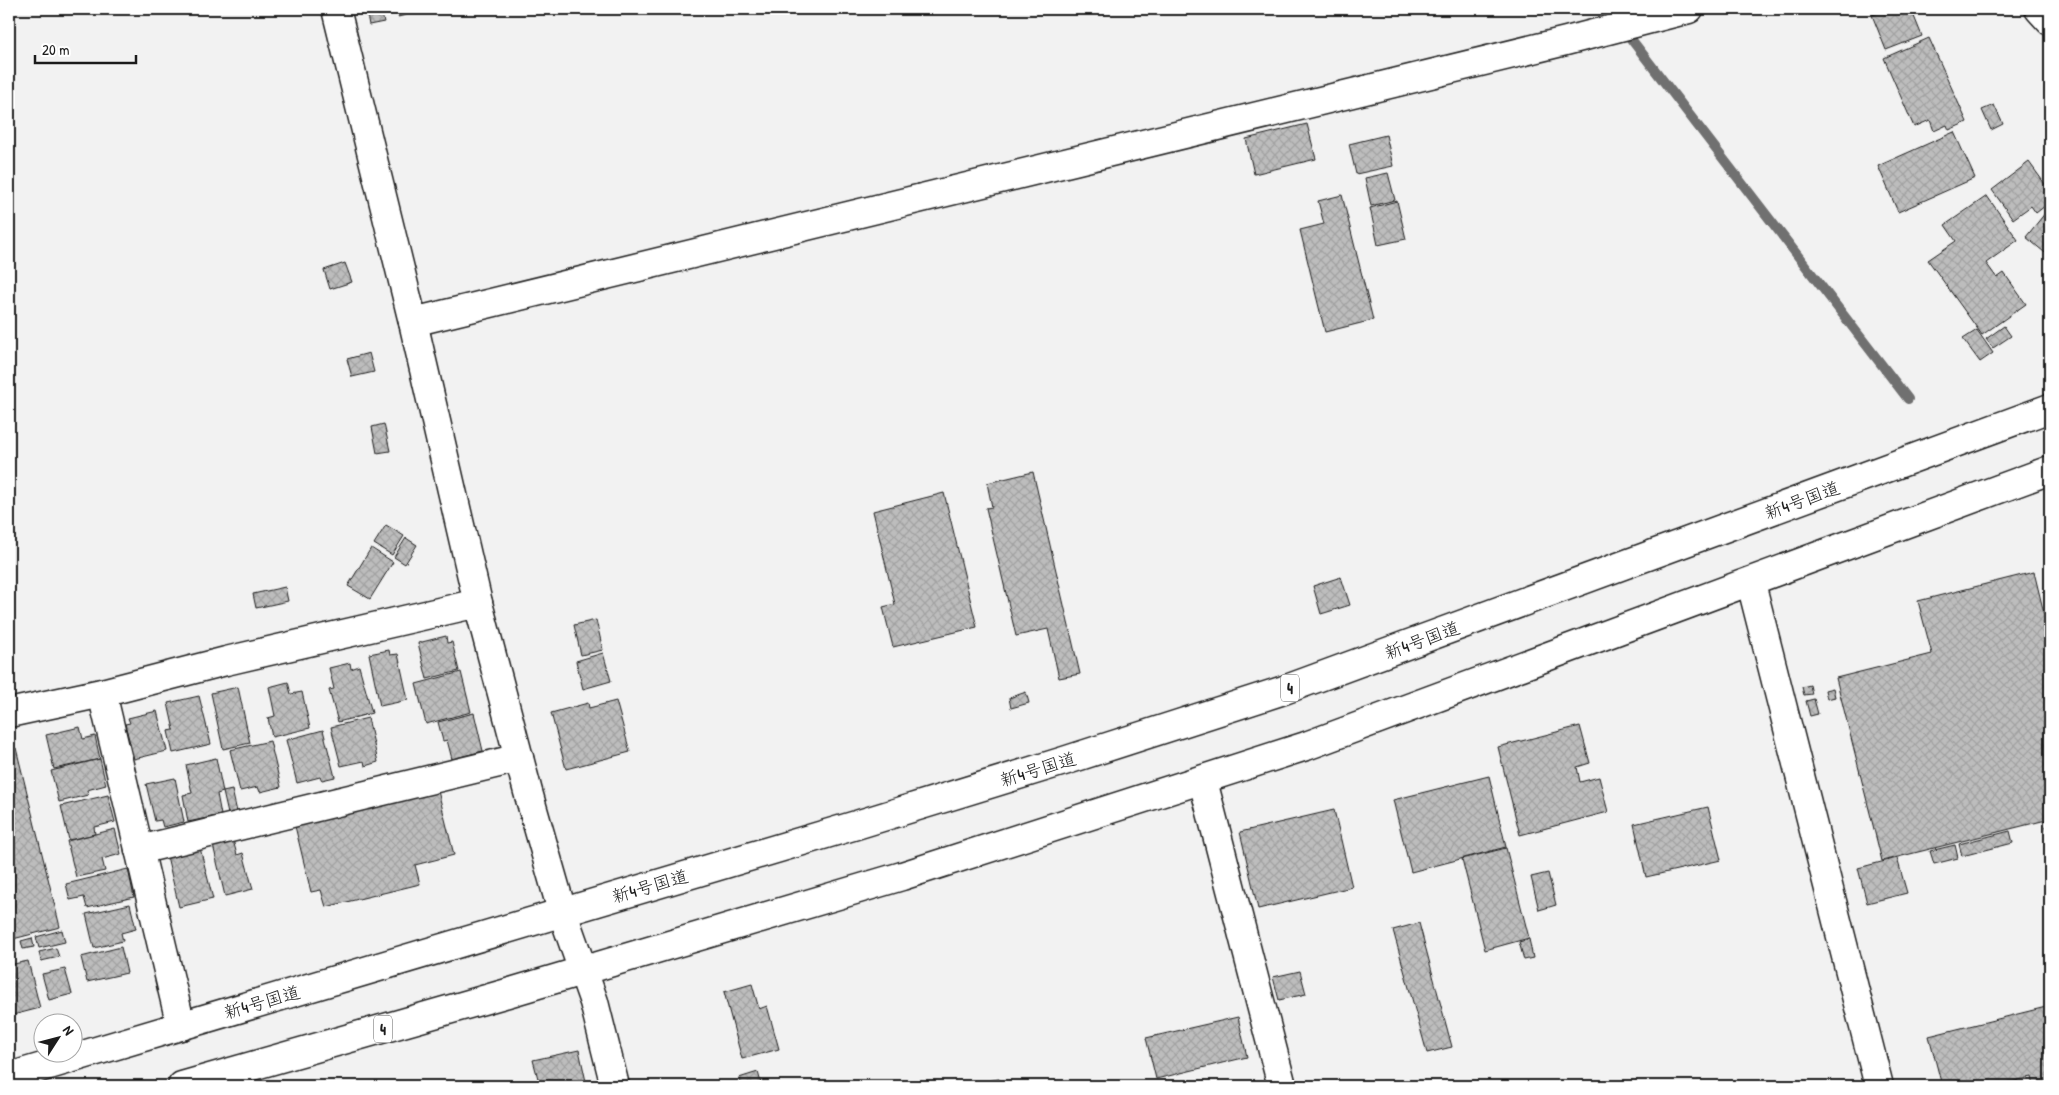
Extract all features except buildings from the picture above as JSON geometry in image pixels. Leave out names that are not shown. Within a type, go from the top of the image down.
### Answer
[{"type":"main road","points":[[336,9],[413,322],[478,603],[562,912],[594,1002],[615,1086]]},
{"type":"main road","points":[[413,322],[1689,9]]},
{"type":"main road","points":[[2039,9],[2050,21]]},
{"type":"main road","name":"新4号国道","points":[[9,1077],[862,823],[1284,690],[2050,408]]},
{"type":"main road","name":"4","points":[[182,1086],[902,876],[1203,781],[1306,746],[1751,583],[2050,470]]},
{"type":"main road","points":[[1751,583],[1879,1086]]},
{"type":"main road","points":[[9,713],[102,693],[226,661],[478,603]]},
{"type":"main road","points":[[102,693],[181,1026]]},
{"type":"main road","points":[[138,850],[519,758]]},
{"type":"main road","points":[[1203,781],[1282,1086]]},
{"type":"waterway","points":[[1608,9],[1908,399]]}]
